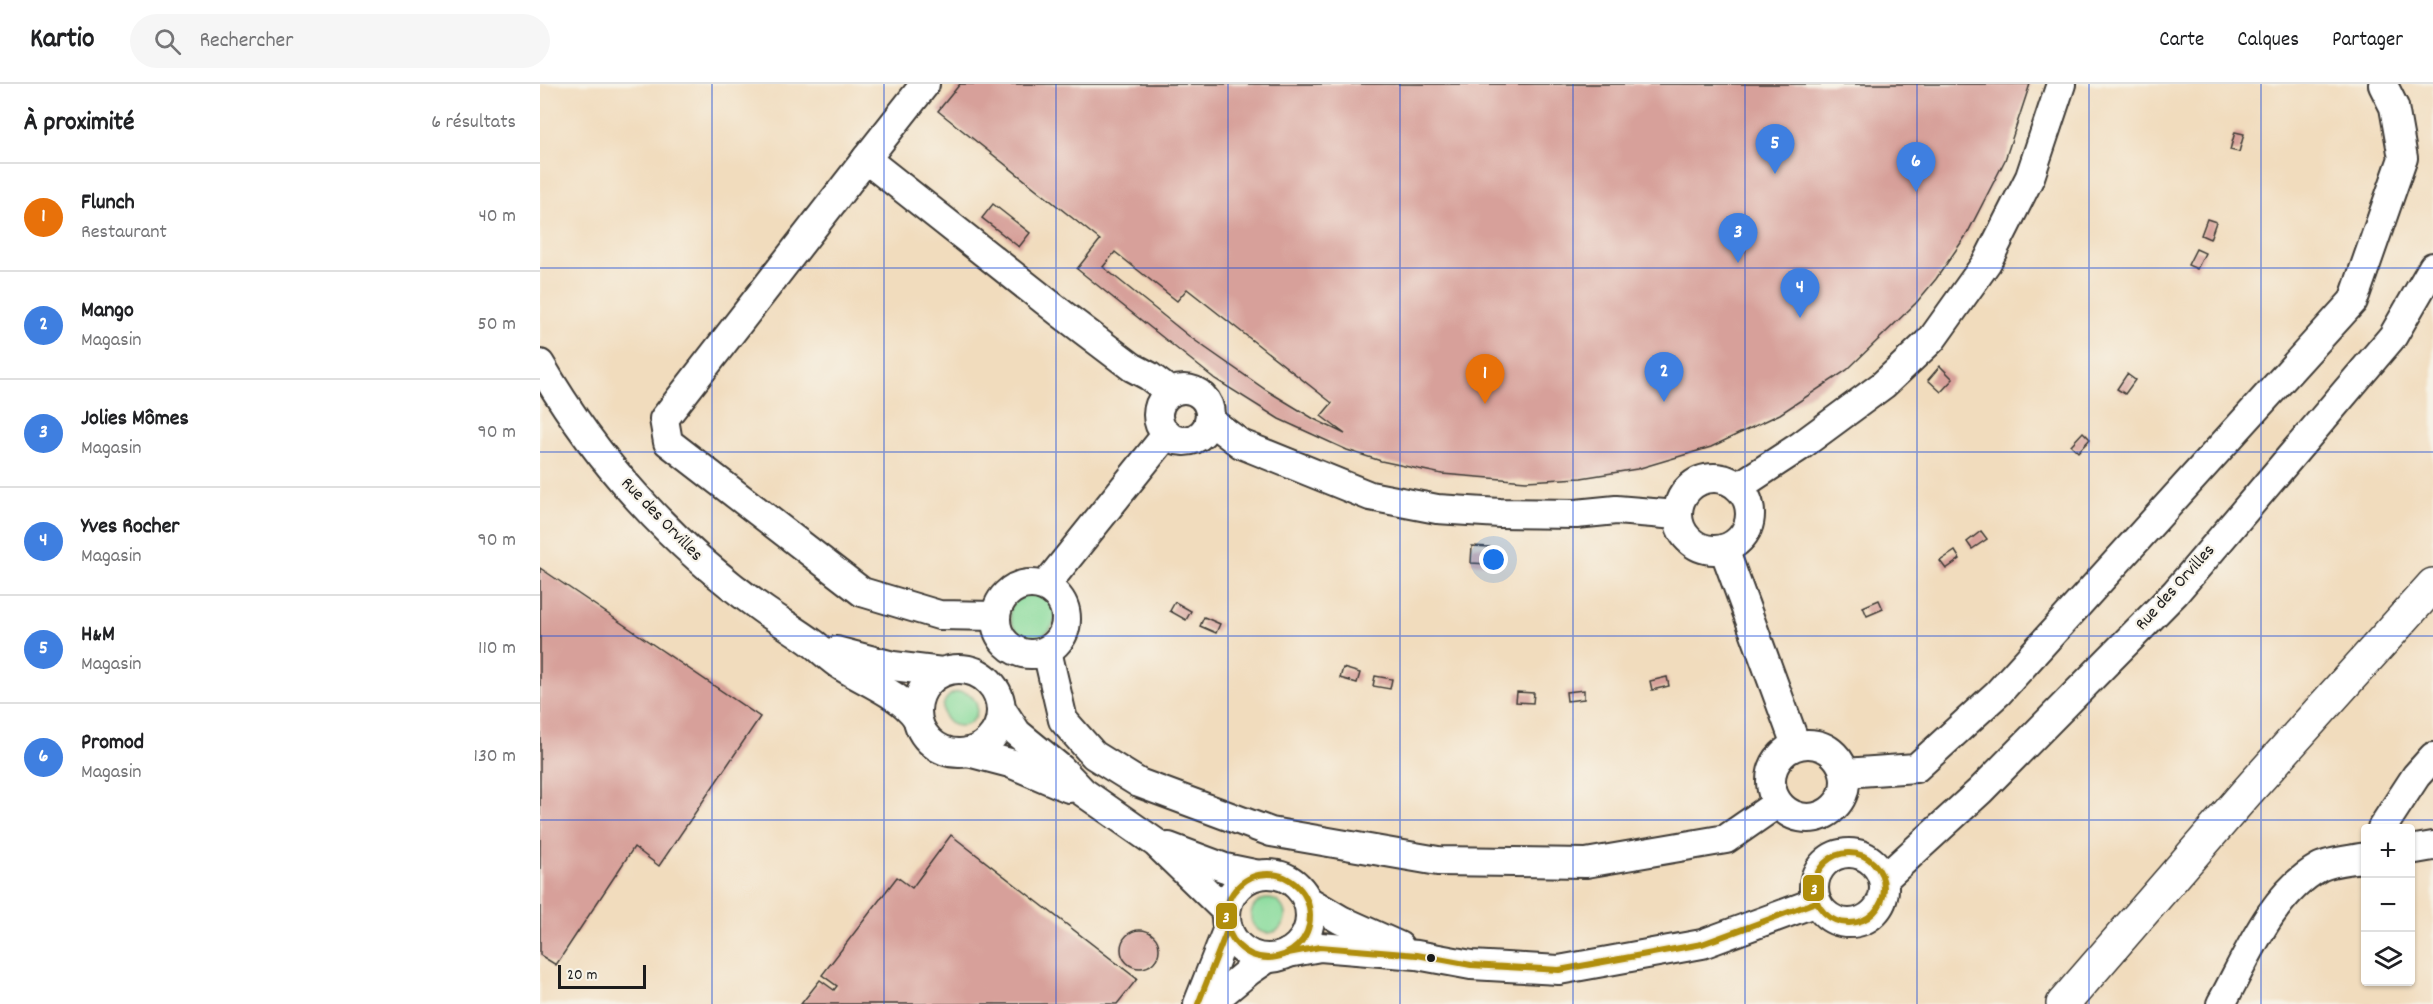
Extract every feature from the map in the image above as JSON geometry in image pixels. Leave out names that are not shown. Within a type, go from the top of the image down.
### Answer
[{"type":"main road","points":[[2069,1000],[2246,793],[2433,585]]},
{"type":"street","points":[[926,84],[664,419],[668,442],[862,592],[939,615],[996,616]]},
{"type":"street","points":[[1738,486],[1807,441],[1883,385],[1932,339],[1987,262],[2030,177],[2061,84]]},
{"type":"street","points":[[1845,773],[1916,768],[1998,693],[2240,429],[2353,301],[2403,158],[2394,107],[2382,84]]},
{"type":"street","points":[[866,159],[1062,314],[1132,367],[1149,376],[1170,392]]},
{"type":"street","name":"Rue des Orvilles","points":[[1884,879],[1980,791],[2175,593],[2393,336],[2433,267]]},
{"type":"street","name":"Rue des Orvilles","points":[[540,364],[562,402],[625,485],[696,557],[844,668],[904,706],[917,718]]},
{"type":"street","points":[[1187,389],[1202,396],[1207,403],[1209,420],[1200,435],[1183,441],[1167,434],[1159,420],[1158,412],[1164,398],[1170,392],[1187,389]]},
{"type":"street","points":[[1209,420],[1241,444],[1370,496],[1437,509],[1500,513],[1576,514],[1616,510],[1677,515]]},
{"type":"street","points":[[1045,586],[1167,434]]},
{"type":"street","points":[[1716,477],[1738,486],[1750,505],[1751,516],[1743,537],[1724,549],[1702,549],[1684,536],[1677,515],[1679,503],[1693,484],[1704,478],[1716,477]]},
{"type":"street","points":[[1724,549],[1796,745]]},
{"type":"street","points":[[1023,584],[1045,586],[1055,592],[1062,601],[1067,623],[1063,635],[1047,651],[1026,654],[1008,645],[996,627],[996,616],[1004,595],[1013,588],[1023,584]]},
{"type":"street","name":"Rue des Orvilles","points":[[814,644],[875,662],[942,672]]},
{"type":"street","points":[[987,680],[1008,645]]},
{"type":"street","points":[[1047,651],[1063,720],[1094,754],[1139,783],[1271,832],[1438,861],[1586,863],[1726,839],[1778,802]]},
{"type":"street","points":[[1002,710],[1000,723],[994,735],[984,745],[968,752],[958,753],[944,751],[932,743],[922,732],[917,718],[917,704],[922,690],[931,679],[942,672],[958,668],[971,670],[987,680],[999,697],[1002,710],[1017,733],[1061,769],[1083,792],[1156,843],[1227,920],[1232,938],[1247,953],[1278,956],[1320,947],[1417,955],[1471,965],[1559,970],[1702,944],[1816,902]]},
{"type":"street","points":[[1808,743],[1821,745],[1840,761],[1845,773],[1843,795],[1829,812],[1819,817],[1796,816],[1786,811],[1773,792],[1771,781],[1778,759],[1796,745],[1808,743]]},
{"type":"street","points":[[968,752],[1010,763],[1083,792]]},
{"type":"street","points":[[2385,824],[2416,776],[2433,757]]},
{"type":"street","points":[[1156,843],[1226,868],[1259,875],[1271,874],[1293,882],[1307,900],[1341,920],[1417,955]]},
{"type":"street","points":[[2415,849],[2433,846]]},
{"type":"street","points":[[1840,854],[1862,855],[1879,869],[1884,879],[1885,891],[1882,903],[1866,920],[1855,924],[1843,924],[1832,920],[1816,902],[1813,891],[1815,878],[1824,863],[1840,854]]},
{"type":"street","points":[[2221,1004],[2262,930],[2289,891],[2322,867],[2361,857]]},
{"type":"street","points":[[1198,1004],[1227,920],[1229,901],[1241,884],[1259,875]]},
{"type":"street","points":[[1203,1004],[1225,991],[1249,971],[1298,946],[1306,936],[1310,925],[1307,900]]},
{"type":"green space","points":[[1038,591],[1050,597],[1055,605],[1055,623],[1050,631],[1042,636],[1028,637],[1016,631],[1011,623],[1010,609],[1016,597],[1024,592]]},
{"type":"green space","points":[[960,692],[972,697],[977,709],[972,721],[960,726],[948,721],[943,709],[948,697]]},
{"type":"green space","points":[[1268,899],[1280,904],[1285,916],[1280,928],[1268,933],[1256,928],[1251,916],[1256,904]]},
{"type":"building","points":[[960,84],[2030,84],[2005,160],[1967,234],[1936,279],[1916,303],[1847,370],[1780,414],[1711,447],[1637,469],[1581,478],[1526,481],[1442,474],[1381,461],[1347,450],[1279,419],[1215,379],[1077,269],[1100,240],[938,111]],"holes":[[[1115,252],[1177,301],[1187,289],[1332,403],[1321,416],[1345,434],[1314,419],[1266,390],[1190,337],[1103,267]]]},
{"type":"building","points":[[2235,132],[2244,134],[2239,152],[2230,150]]},
{"type":"building","points":[[993,204],[1030,233],[1019,247],[982,218]]},
{"type":"building","points":[[2207,219],[2216,222],[2210,239],[2201,235]]},
{"type":"building","points":[[2196,249],[2205,253],[2197,269],[2188,265]]},
{"type":"building","points":[[1940,366],[1953,379],[1941,392],[1928,380]]},
{"type":"building","points":[[2127,374],[2135,380],[2125,394],[2117,389]]},
{"type":"building","points":[[2083,432],[2090,439],[2078,452],[2071,445]]},
{"type":"building","points":[[1981,531],[1987,539],[1972,549],[1967,542]]},
{"type":"building","points":[[1472,546],[1490,547],[1489,564],[1471,563]]},
{"type":"building","points":[[1955,551],[1960,559],[1946,569],[1940,561]]},
{"type":"building","points":[[540,568],[760,717],[659,866],[634,847],[556,965],[540,955]]},
{"type":"building","points":[[1879,600],[1883,609],[1867,616],[1863,607]]},
{"type":"building","points":[[1175,602],[1191,611],[1186,620],[1170,611]]},
{"type":"building","points":[[1204,617],[1220,624],[1216,633],[1200,626]]},
{"type":"building","points":[[1343,668],[1360,673],[1357,683],[1340,678]]},
{"type":"building","points":[[1375,676],[1392,679],[1390,689],[1373,686]]},
{"type":"building","points":[[1667,677],[1669,686],[1652,690],[1650,681]]},
{"type":"building","points":[[1584,690],[1584,699],[1567,701],[1566,692]]},
{"type":"building","points":[[1517,692],[1534,693],[1533,703],[1516,702]]},
{"type":"building","points":[[951,835],[1137,979],[1117,1004],[801,1004],[820,980],[834,990],[837,986],[822,975],[897,877],[912,888]]},
{"type":"building","points":[[1140,930],[1154,935],[1159,949],[1154,963],[1140,968],[1126,963],[1121,949],[1126,935]]},
{"type":"transit line","name":"3","points":[[1856,853],[1869,859],[1878,868],[1882,874],[1884,888],[1882,902],[1874,913],[1863,921],[1842,923],[1824,913],[1816,902],[1814,881],[1824,863],[1835,855],[1856,853]]},
{"type":"transit line","name":"3","points":[[1268,874],[1284,877],[1298,886],[1307,900],[1310,916],[1307,932],[1298,946],[1284,955],[1268,958],[1252,955],[1238,946],[1229,932],[1226,916],[1229,900],[1238,886],[1252,877],[1268,874]]},
{"type":"transit line","name":"3","points":[[1288,953],[1320,947],[1417,955],[1471,965],[1559,970],[1702,944],[1816,902]]},
{"type":"transit line","name":"3","points":[[1198,1004],[1228,928]]},
{"type":"place","name":"H&M","points":[[1775,174]]},
{"type":"place","name":"Promod","points":[[1916,192]]},
{"type":"place","name":"Jolies Mômes","points":[[1738,263]]},
{"type":"place","name":"Yves Rocher","points":[[1800,318]]},
{"type":"place","name":"Mango","points":[[1664,402]]},
{"type":"place","name":"Flunch","points":[[1485,404]]}]
